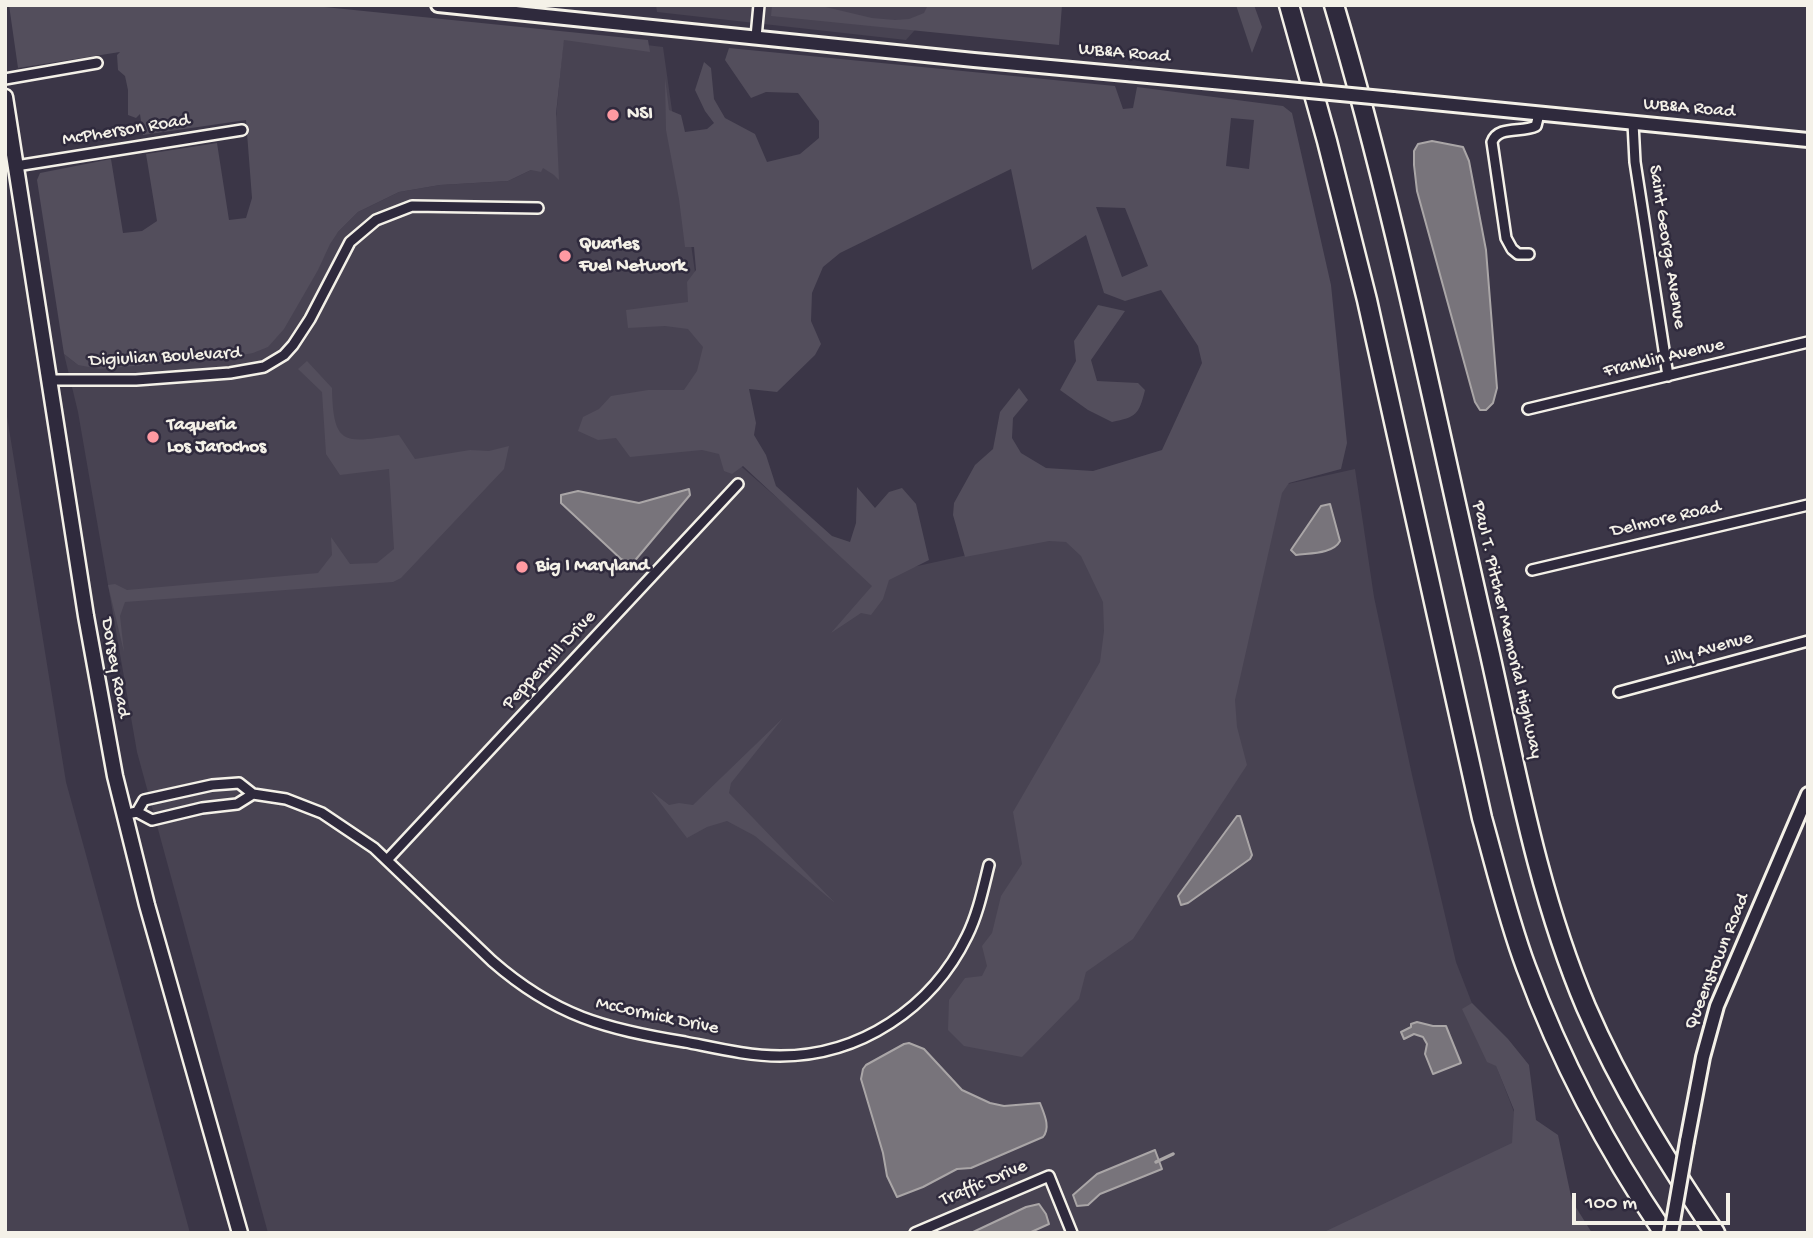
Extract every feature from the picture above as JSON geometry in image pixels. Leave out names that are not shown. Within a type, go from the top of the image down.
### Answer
[{"type":"highway","points":[[1289,5],[1324,128],[1367,300],[1482,818],[1502,893],[1529,975],[1572,1077],[1604,1138],[1664,1233]]},
{"type":"highway","name":"Paul T. Pitcher Memorial Highway","points":[[1334,5],[1409,291],[1544,884],[1571,967],[1612,1065],[1646,1126],[1715,1233]]},
{"type":"main road","name":"Dorsey Road","points":[[5,97],[96,679],[240,1233]]},
{"type":"street","name":"WB&A Road","points":[[438,5],[974,60],[1808,140]]},
{"type":"street","points":[[756,37],[759,5]]},
{"type":"street","points":[[5,79],[97,63]]},
{"type":"street","points":[[1529,254],[1518,254],[1506,238],[1492,142],[1494,136],[1500,132],[1531,129],[1536,126],[1539,114]]},
{"type":"street","name":"Saint George Avenue","points":[[1633,123],[1634,162],[1668,376]]},
{"type":"street","name":"McPherson Road","points":[[16,166],[242,130]]},
{"type":"street","name":"Digiulian Boulevard","points":[[49,380],[136,380],[230,373],[264,367],[284,355],[294,343],[310,319],[350,242],[376,220],[412,206],[538,208]]},
{"type":"street","name":"Franklin Avenue","points":[[1528,409],[1808,342]]},
{"type":"street","name":"Peppermill Drive","points":[[387,860],[738,484]]},
{"type":"street","name":"Delmore Road","points":[[1532,570],[1808,505]]},
{"type":"street","name":"Lilly Avenue","points":[[1619,692],[1808,641]]},
{"type":"street","name":"McCormick Drive","points":[[253,794],[237,804],[202,807],[152,821],[130,814],[145,800],[212,785],[239,783],[253,794],[286,799],[321,813],[358,836],[387,860],[512,979],[548,1002],[613,1029],[756,1054],[779,1056],[843,1046],[880,1030],[912,1008],[936,983],[960,950],[975,919],[989,865]]},
{"type":"street","name":"Queenstown Road","points":[[1671,1233],[1703,1057],[1717,1006],[1808,794]]},
{"type":"street","name":"Traffic Drive","points":[[915,1233],[1049,1176],[1072,1233]]},
{"type":"shaded area","points":[[9,5],[305,5],[648,40],[650,52],[564,40],[556,114],[559,180],[543,168],[541,172],[531,170],[508,181],[440,185],[399,192],[358,212],[338,232],[284,329],[268,347],[225,358],[100,369],[78,365],[64,354],[37,180],[40,173],[111,159],[123,233],[142,231],[157,221],[146,154],[217,143],[229,220],[246,218],[252,198],[246,120],[143,135],[140,114],[136,118],[128,115],[125,76],[118,70],[117,55],[120,52],[18,68]]},
{"type":"shaded area","points":[[656,5],[937,5],[906,40],[657,12]]},
{"type":"shaded area","points":[[772,5],[817,5],[872,18],[895,20],[909,19],[924,13],[928,5],[1062,5],[1059,45],[771,16]]},
{"type":"shaded area","points":[[1236,5],[1254,5],[1262,27],[1252,53]]},
{"type":"shaded area","points":[[564,35],[663,47],[720,448],[868,577],[1355,469],[1374,597],[1456,962],[1516,1117],[1581,1233],[268,1233],[137,752],[78,412],[64,354],[78,365],[334,236],[358,212],[399,192],[440,185],[508,181],[531,170],[555,127]]},
{"type":"shaded area","points":[[729,48],[1115,86],[1123,109],[1133,108],[1137,87],[1283,106],[1292,113],[1331,285],[1347,443],[1341,469],[1289,483],[1282,493],[1235,700],[1237,727],[1247,765],[1133,939],[1086,972],[1079,999],[1022,1057],[964,1046],[948,1030],[949,1000],[965,978],[982,976],[987,966],[982,946],[992,933],[1001,896],[1022,864],[1013,812],[1100,662],[1104,631],[1103,602],[1081,556],[1066,542],[1049,541],[965,557],[953,515],[954,503],[975,465],[993,449],[1000,412],[1019,388],[1028,400],[1013,418],[1012,438],[1021,453],[1046,468],[1093,471],[1162,450],[1202,363],[1198,346],[1161,290],[1125,301],[1104,293],[1086,235],[1032,270],[1011,169],[840,253],[823,267],[812,293],[811,321],[821,344],[815,355],[777,392],[749,389],[756,423],[754,435],[766,455],[776,486],[832,536],[850,542],[856,523],[857,487],[875,508],[889,492],[902,488],[916,504],[929,560],[889,580],[883,599],[871,615],[861,613],[831,633],[872,586],[743,466],[732,474],[724,471],[719,454],[702,450],[630,457],[616,438],[598,440],[578,431],[583,417],[599,409],[611,396],[648,390],[684,390],[697,371],[703,347],[688,329],[665,326],[628,328],[626,310],[688,302],[687,282],[696,270],[694,247],[685,247],[666,130],[665,78],[669,110],[681,115],[685,132],[707,129],[714,123],[695,90],[704,62],[711,68],[714,99],[725,118],[755,134],[767,162],[800,154],[819,138],[819,121],[798,93],[766,92],[751,98],[725,60]],"holes":[[[1231,118],[1254,120],[1249,169],[1226,166]],[[1096,207],[1125,208],[1148,266],[1122,277]]]},
{"type":"shaded area","points":[[1432,141],[1463,147],[1469,161],[1486,250],[1497,388],[1493,403],[1486,410],[1480,410],[1475,402],[1417,191],[1414,151],[1418,144]]},
{"type":"shaded area","points":[[1098,305],[1125,311],[1091,360],[1097,381],[1138,383],[1145,390],[1135,414],[1112,422],[1088,410],[1060,390],[1076,361],[1074,341]]},
{"type":"shaded area","points":[[307,361],[332,388],[335,422],[346,437],[366,439],[399,435],[415,459],[470,450],[489,451],[509,446],[504,469],[401,578],[393,582],[125,602],[120,616],[124,652],[108,585],[115,584],[127,590],[318,573],[332,555],[331,537],[350,564],[377,563],[394,549],[389,469],[340,475],[326,454],[322,392],[298,369]]},
{"type":"shaded area","points":[[5,404],[66,782],[190,1233],[5,1233]]},
{"type":"shaded area","points":[[689,489],[690,495],[632,564],[621,559],[561,503],[561,495],[578,491],[639,503]]},
{"type":"shaded area","points":[[1330,504],[1340,541],[1327,551],[1296,555],[1291,550],[1321,506]]},
{"type":"shaded area","points":[[783,718],[731,783],[729,793],[835,903],[755,836],[727,821],[707,827],[687,838],[651,791],[669,805],[693,805]]},
{"type":"shaded area","points":[[1237,816],[1240,816],[1252,855],[1250,859],[1188,903],[1181,905],[1178,896]]},
{"type":"shaded area","points":[[1472,1003],[1508,1039],[1529,1065],[1536,1120],[1558,1135],[1572,1201],[1592,1233],[1322,1233],[1512,1143],[1514,1110],[1496,1066],[1487,1062],[1462,1009]]},
{"type":"shaded area","points":[[1417,1022],[1446,1026],[1461,1063],[1433,1074],[1425,1054],[1427,1044],[1423,1037],[1414,1034],[1404,1039],[1401,1032]]},
{"type":"shaded area","points":[[909,1043],[924,1049],[962,1090],[990,1103],[1004,1106],[1040,1103],[1047,1125],[1043,1137],[971,1168],[957,1169],[897,1197],[887,1176],[861,1079],[866,1065]]},
{"type":"shaded area","points":[[1155,1150],[1162,1169],[1100,1194],[1088,1205],[1077,1206],[1073,1195],[1097,1174]]},
{"type":"shaded area","points":[[1039,1204],[1049,1224],[1029,1233],[971,1233],[1026,1207]]},
{"type":"waterway","points":[[1156,1162],[1173,1154]]},
{"type":"place","name":"NSI","points":[[613,115]]},
{"type":"place","name":"Quarles Fuel Network","points":[[565,256]]},
{"type":"place","name":"Taqueria Los Jarochos","points":[[153,437]]},
{"type":"place","name":"Big I Maryland","points":[[522,567]]}]
